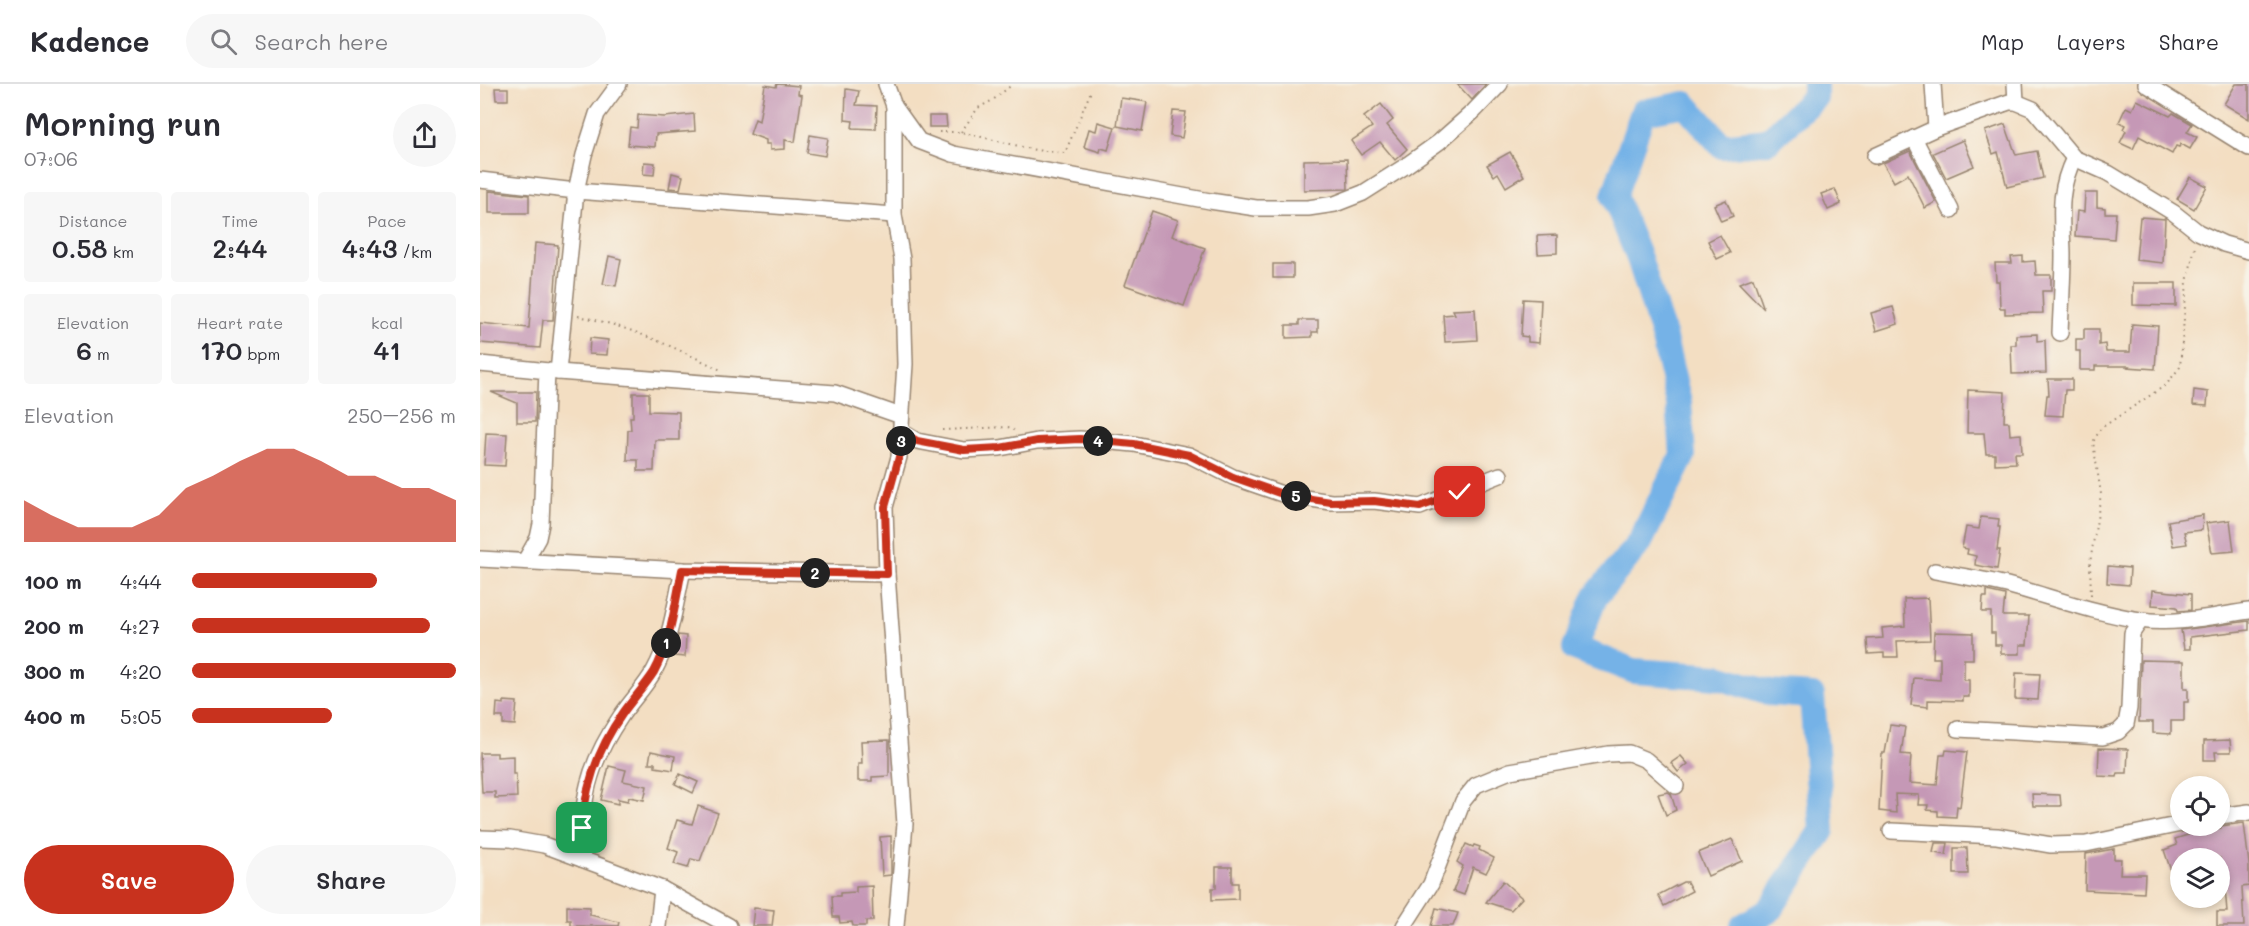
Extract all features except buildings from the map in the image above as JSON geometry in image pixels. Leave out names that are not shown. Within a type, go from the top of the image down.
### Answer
[{"type":"street","points":[[525,561],[538,538],[541,524],[552,371],[563,313],[576,191],[597,114],[619,84]]},
{"type":"street","points":[[886,84],[894,106],[919,141],[953,154],[1256,208],[1308,208],[1335,204],[1363,193],[1439,142],[1500,84]]},
{"type":"street","points":[[1933,84],[1936,128]]},
{"type":"street","points":[[2015,84],[2016,102]]},
{"type":"street","points":[[2146,84],[2249,148]]},
{"type":"street","points":[[1875,156],[1936,128],[2016,102],[2033,109],[2074,158],[2108,173],[2174,213],[2198,232],[2224,244],[2249,251]]},
{"type":"street","points":[[894,106],[894,215],[902,259],[905,364],[899,457],[885,507],[887,574],[905,824],[896,926]]},
{"type":"street","points":[[1914,138],[1951,210]]},
{"type":"street","points":[[2060,333],[2063,255],[2060,206],[2065,176],[2074,158]]},
{"type":"street","points":[[480,180],[576,191],[894,215]]},
{"type":"street","points":[[480,364],[835,393],[901,416]]},
{"type":"street","points":[[902,432],[917,441],[964,450],[1000,448],[1037,441],[1080,439],[1134,444],[1189,455],[1233,477],[1285,495],[1331,502],[1374,501],[1420,507],[1500,476]]},
{"type":"street","points":[[480,559],[682,570],[887,574]]},
{"type":"street","points":[[582,859],[584,799],[591,773],[610,732],[653,673],[664,648],[682,570]]},
{"type":"street","points":[[1935,571],[2003,584],[2095,610],[2141,620],[2170,621],[2249,611]]},
{"type":"street","points":[[1958,729],[2103,737],[2118,732],[2126,724],[2129,708],[2132,633],[2141,620]]},
{"type":"street","points":[[1404,926],[1431,884],[1462,801],[1476,785],[1510,771],[1608,754],[1629,753],[1652,765],[1676,786]]},
{"type":"street","points":[[2230,815],[2249,812]]},
{"type":"street","points":[[1891,831],[1997,836],[2063,845],[2086,844],[2170,826]]},
{"type":"street","points":[[480,838],[510,839],[544,845],[662,889],[704,910],[729,926]]},
{"type":"street","points":[[658,926],[662,889]]},
{"type":"path","points":[[961,132],[978,108],[993,100],[1013,84]]},
{"type":"path","points":[[939,132],[961,132],[1035,150],[1065,153],[1091,91]]},
{"type":"path","points":[[2095,610],[2090,590],[2090,563],[2101,494],[2093,442],[2101,428],[2166,385],[2180,367],[2187,282],[2198,232]]},
{"type":"path","points":[[563,313],[609,322],[678,349],[727,373]]},
{"type":"path","points":[[917,441],[946,428],[1008,428],[1037,441]]},
{"type":"waterway","points":[[1743,926],[1769,911],[1822,830],[1812,696],[1770,693],[1718,677],[1634,671],[1575,648],[1595,597],[1640,542],[1683,455],[1679,403],[1663,335],[1640,261],[1614,196],[1643,112],[1685,104],[1722,146],[1768,141],[1815,97],[1815,84]]},
{"type":"route","points":[[582,828],[584,799],[591,773],[610,732],[653,673],[664,648],[682,570],[887,574],[885,507],[899,457],[902,432],[917,441],[964,450],[1000,448],[1037,441],[1080,439],[1134,444],[1189,455],[1233,477],[1285,495],[1331,502],[1374,501],[1420,507],[1460,492]]}]
